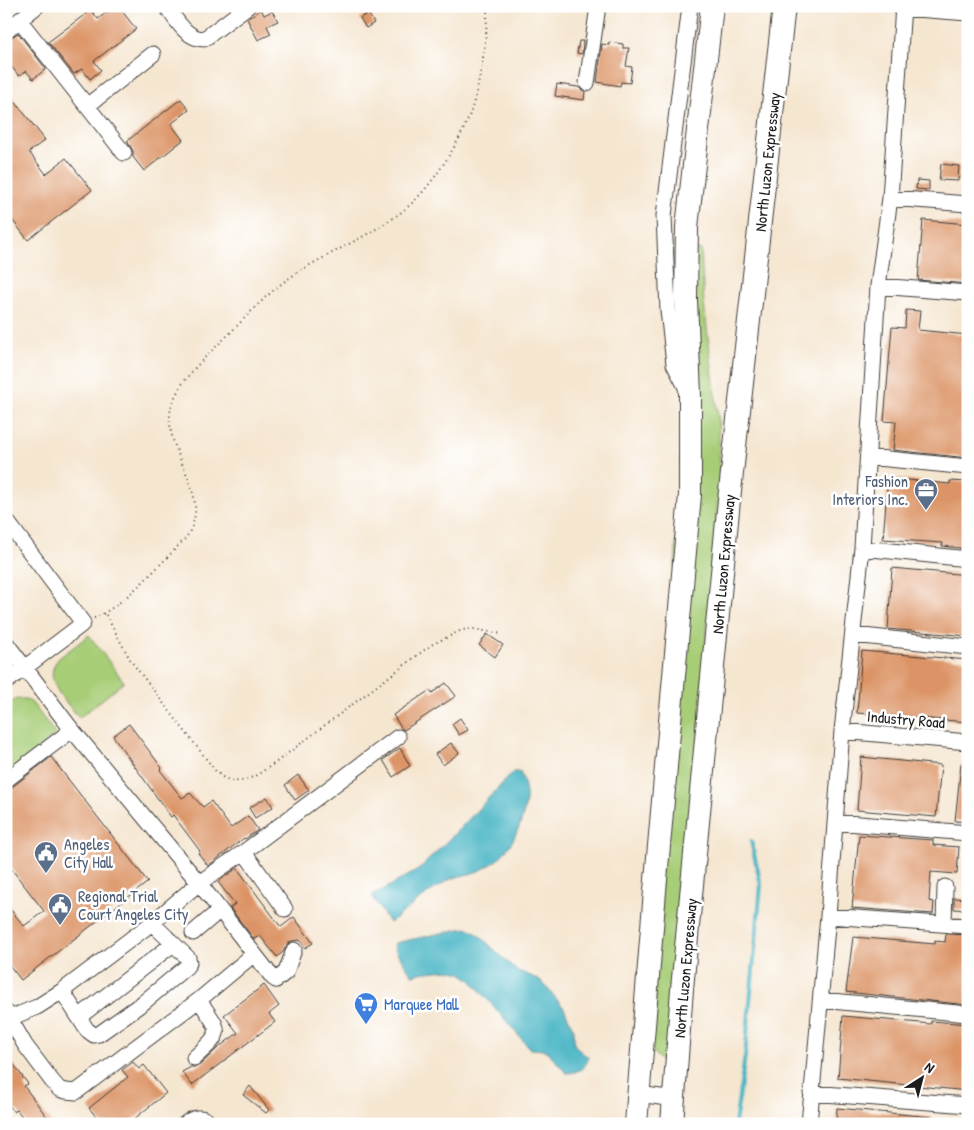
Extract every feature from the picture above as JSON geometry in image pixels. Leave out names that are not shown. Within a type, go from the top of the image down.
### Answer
[{"type":"highway","points":[[636,1124],[690,495],[690,395],[686,298],[687,227],[712,6]]},
{"type":"highway","name":"North Luzon Expressway","points":[[672,1124],[682,989],[729,500],[784,6]]},
{"type":"street","points":[[166,6],[190,36],[197,39],[204,39],[248,6]]},
{"type":"street","points":[[587,84],[598,6]]},
{"type":"street","points":[[690,6],[664,216],[668,310],[674,364],[690,395]]},
{"type":"street","points":[[809,1124],[821,1000],[842,731],[862,548],[878,286],[890,198],[903,7],[968,13]]},
{"type":"street","points":[[6,32],[32,8]]},
{"type":"street","points":[[20,20],[124,152]]},
{"type":"street","points":[[87,106],[153,54]]},
{"type":"street","points":[[890,198],[968,204]]},
{"type":"street","points":[[878,286],[968,293]]},
{"type":"street","points":[[868,457],[968,467]]},
{"type":"street","points":[[6,520],[82,624],[6,682]]},
{"type":"street","points":[[862,548],[968,559]]},
{"type":"street","points":[[854,634],[968,647]]},
{"type":"street","points":[[6,643],[70,728],[199,883],[272,978],[276,980],[286,972],[294,950]]},
{"type":"street","points":[[6,780],[70,728]]},
{"type":"street","name":"Industry Road","points":[[842,731],[968,742]]},
{"type":"street","points":[[254,954],[199,1000],[76,1092],[59,1088],[25,1044],[8,1016],[37,1007],[62,991],[152,922],[199,883],[244,852],[398,737]]},
{"type":"street","points":[[835,822],[968,833]]},
{"type":"street","points":[[244,852],[286,909]]},
{"type":"street","points":[[944,924],[945,887]]},
{"type":"street","points":[[193,933],[220,910]]},
{"type":"street","points":[[828,916],[968,926]]},
{"type":"street","points":[[62,991],[79,1017],[94,1035],[99,1034],[144,1002],[189,963],[188,958],[152,922]]},
{"type":"street","points":[[79,1017],[173,944]]},
{"type":"street","points":[[194,1058],[214,1040],[217,1032],[215,1025],[199,1000]]},
{"type":"street","points":[[821,1000],[968,1014]]},
{"type":"street","points":[[811,1093],[968,1105]]},
{"type":"street","points":[[639,1094],[674,1099]]},
{"type":"street","points":[[185,1124],[191,1119],[200,1118],[208,1120],[210,1124]]},
{"type":"path","points":[[82,624],[105,614],[128,595],[191,531],[195,519],[194,496],[170,423],[170,412],[174,399],[182,384],[210,353],[279,286],[294,274],[386,222],[416,199],[453,148],[471,111],[484,48],[487,6]]},
{"type":"path","points":[[105,614],[131,661],[214,769],[220,776],[230,781],[248,780],[281,759],[431,645],[462,630],[486,630],[502,634]]},
{"type":"green space","points":[[692,249],[701,250],[704,304],[718,416],[720,476],[672,1050],[661,1061],[649,1048]]},
{"type":"green space","points":[[89,635],[124,682],[79,718],[57,689],[52,674],[59,658]]},
{"type":"green space","points":[[17,699],[26,699],[32,703],[56,735],[6,774],[6,705]]},
{"type":"water","points":[[513,772],[520,772],[525,786],[526,801],[518,830],[501,856],[485,868],[445,882],[389,923],[372,896],[418,870]]},
{"type":"water","points":[[469,928],[516,970],[543,983],[564,1008],[574,1030],[574,1044],[582,1053],[589,1057],[581,1069],[566,1073],[549,1053],[544,1050],[530,1049],[471,980],[461,973],[448,970],[412,975],[394,948],[395,943]]},
{"type":"building","points":[[115,6],[118,6],[136,29],[94,61],[101,70],[90,79],[82,69],[74,74],[48,42],[91,10],[98,19]]},
{"type":"building","points":[[261,9],[264,15],[272,11],[278,21],[267,26],[271,34],[258,40],[247,19]]},
{"type":"building","points":[[368,13],[374,23],[366,28],[360,18]]},
{"type":"building","points":[[18,33],[46,69],[33,79],[26,71],[19,76],[6,60],[6,40]]},
{"type":"building","points":[[579,41],[583,41],[582,54],[577,53]]},
{"type":"building","points":[[609,42],[623,44],[623,48],[629,48],[626,66],[632,67],[630,83],[621,82],[620,86],[597,82],[602,44],[609,45]]},
{"type":"building","points":[[557,84],[578,87],[585,92],[584,100],[555,96]]},
{"type":"building","points":[[6,90],[45,140],[29,152],[46,174],[66,158],[92,190],[28,240],[6,212]]},
{"type":"building","points":[[181,99],[189,110],[171,124],[183,140],[144,171],[133,157],[133,151],[127,141]]},
{"type":"building","points":[[941,164],[959,166],[958,181],[939,180]]},
{"type":"building","points":[[917,180],[929,181],[929,190],[916,189]]},
{"type":"building","points":[[923,220],[968,224],[968,284],[918,280]]},
{"type":"building","points":[[906,310],[920,311],[918,330],[968,335],[968,458],[893,450],[896,422],[884,421],[892,327],[905,328]]},
{"type":"building","name":"Fashion Interiors Inc.","points":[[888,478],[950,484],[950,481],[968,482],[968,549],[942,546],[943,543],[883,539]]},
{"type":"building","points":[[892,568],[968,575],[968,636],[888,629]]},
{"type":"building","points":[[487,634],[503,645],[495,657],[479,645]]},
{"type":"building","points":[[862,651],[968,660],[968,722],[857,713]]},
{"type":"building","points":[[446,683],[456,696],[404,730],[402,729],[393,715],[430,690],[432,693]]},
{"type":"building","points":[[460,718],[468,730],[459,735],[452,724]]},
{"type":"building","points":[[129,724],[162,768],[160,770],[182,798],[190,793],[203,807],[211,801],[231,828],[248,816],[258,830],[244,838],[208,866],[198,853],[200,851],[173,815],[171,817],[113,736]]},
{"type":"building","points":[[451,743],[459,753],[443,765],[435,754]]},
{"type":"building","points":[[400,748],[410,766],[393,777],[383,760]]},
{"type":"building","points":[[51,757],[148,882],[21,980],[6,961],[6,904],[24,926],[44,911],[6,862],[6,789],[12,787]]},
{"type":"building","points":[[861,757],[941,765],[936,817],[857,810]]},
{"type":"building","points":[[961,764],[968,764],[968,822],[955,821]]},
{"type":"building","points":[[298,775],[309,790],[295,800],[285,785]]},
{"type":"building","points":[[267,797],[273,807],[255,818],[249,808]]},
{"type":"building","points":[[859,835],[933,840],[933,845],[959,847],[957,874],[931,872],[929,901],[934,902],[933,914],[852,908]]},
{"type":"building","points":[[237,868],[281,927],[294,917],[313,943],[305,948],[300,940],[292,941],[288,943],[283,952],[277,957],[260,936],[254,939],[230,908],[235,904],[218,882]]},
{"type":"building","points":[[954,898],[968,899],[968,910],[954,909]]},
{"type":"building","points":[[946,934],[968,935],[968,1005],[846,992],[853,937],[935,944],[935,941],[945,942]]},
{"type":"building","points":[[264,985],[279,1006],[269,1014],[275,1022],[192,1085],[182,1072],[200,1065],[219,1047],[238,1033],[224,1015]]},
{"type":"building","points":[[843,1016],[931,1024],[931,1021],[968,1024],[968,1091],[838,1078]]},
{"type":"building","points":[[6,1054],[28,1084],[24,1086],[52,1124],[28,1124],[17,1110],[14,1112],[6,1102]]},
{"type":"building","points":[[133,1062],[139,1069],[144,1065],[166,1093],[128,1124],[102,1124],[89,1108],[128,1077],[122,1070]]},
{"type":"building","points":[[250,1086],[269,1110],[266,1113],[243,1095]]},
{"type":"building","points":[[837,1108],[932,1117],[932,1124],[836,1124]]},
{"type":"waterway","points":[[735,1124],[745,1056],[761,885],[751,841]]},
{"type":"place","name":"Fashion Interiors Inc.","points":[[926,511]]},
{"type":"place","name":"Angeles City Hall","points":[[46,874]]},
{"type":"place","name":"Regional Trial Court Angeles City","points":[[60,926]]},
{"type":"place","name":"Marquee Mall","points":[[366,1025]]}]
